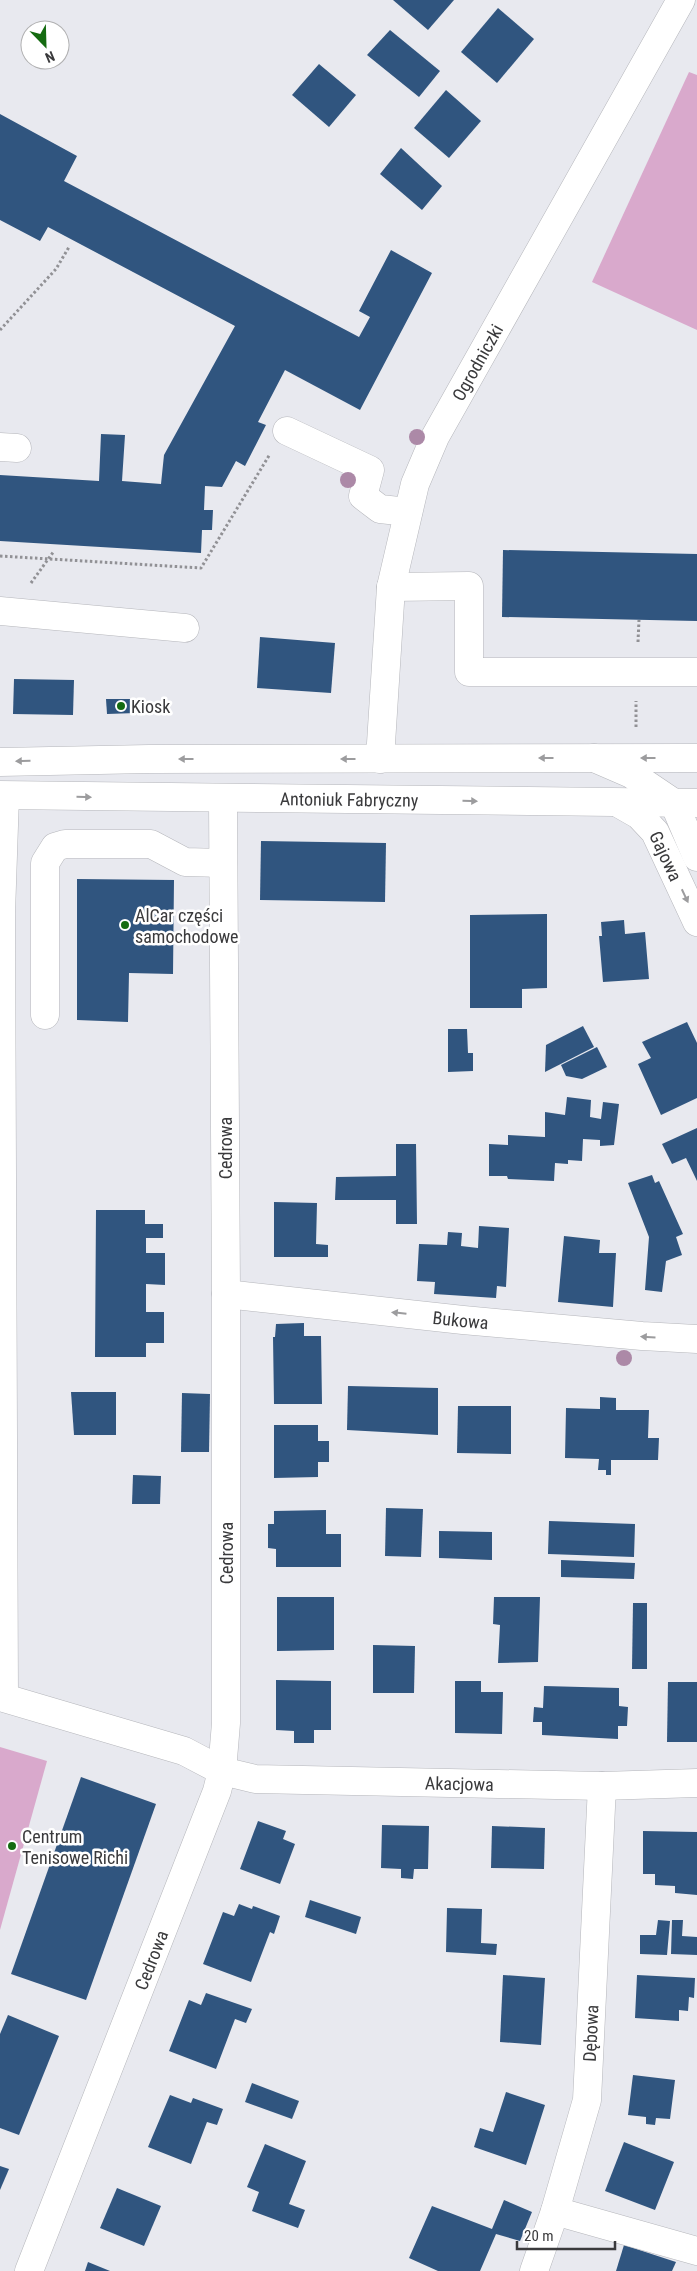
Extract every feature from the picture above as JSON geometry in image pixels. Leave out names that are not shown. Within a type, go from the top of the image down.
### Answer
[{"type":"street","name":"Ogrodniczki","points":[[380,759],[391,587],[415,484],[435,437],[681,0]]},
{"type":"street","points":[[287,431],[370,470],[363,496],[380,509],[408,512]]},
{"type":"street","points":[[391,587],[469,586],[469,672],[697,672]]},
{"type":"street","points":[[0,611],[185,628]]},
{"type":"street","points":[[594,758],[631,774],[686,803]]},
{"type":"street","points":[[0,762],[149,759],[697,758]]},
{"type":"street","points":[[2,796],[1,913],[45,914]]},
{"type":"street","name":"Antoniuk Fabryczny","points":[[2,796],[686,803]]},
{"type":"street","name":"Cedrowa","points":[[29,2271],[217,1791],[222,1771],[226,1723],[223,799]]},
{"type":"street","name":"Gajowa","points":[[618,803],[639,815],[655,832],[697,922]]},
{"type":"street","name":"Gajowa","points":[[686,803],[697,857]]},
{"type":"street","points":[[45,1015],[45,863],[55,847],[65,844],[151,844],[185,862],[223,863]]},
{"type":"street","name":"Akacjowa","points":[[1,913],[4,1698],[184,1751],[222,1771],[255,1778],[602,1786],[697,1784]]},
{"type":"street","name":"Bukowa","points":[[226,1294],[463,1320],[642,1336],[697,1338]]},
{"type":"street","name":"Dębowa","points":[[534,2271],[556,2211],[587,2100],[602,1786]]},
{"type":"street","points":[[556,2211],[697,2251]]},
{"type":"path","points":[[0,330],[56,269],[70,247]]},
{"type":"path","points":[[0,556],[201,568],[259,470],[287,431]]},
{"type":"shaded area","points":[[689,72],[697,75],[697,330],[592,282]]},
{"type":"shaded area","name":"Centrum Tenisowe Richi","points":[[0,1747],[47,1761],[0,1930]]},
{"type":"building","points":[[393,0],[454,0],[428,30]]},
{"type":"building","points":[[498,8],[534,39],[497,83],[461,52]]},
{"type":"building","points":[[390,30],[440,71],[419,97],[367,55]]},
{"type":"building","points":[[319,64],[356,95],[329,127],[292,95]]},
{"type":"building","points":[[446,90],[481,121],[449,158],[414,128]]},
{"type":"building","points":[[0,114],[77,156],[64,181],[359,337],[370,317],[359,311],[391,250],[432,273],[360,410],[285,370],[258,422],[266,425],[245,466],[236,461],[222,487],[205,486],[204,510],[213,510],[212,530],[202,530],[201,553],[0,541],[0,475],[99,481],[101,434],[125,435],[122,481],[161,484],[164,455],[235,326],[48,227],[40,241],[0,220]]},
{"type":"building","points":[[401,148],[442,186],[422,210],[380,174]]},
{"type":"building","points":[[503,550],[697,554],[697,621],[502,617]]},
{"type":"building","points":[[260,637],[335,643],[331,693],[257,688]]},
{"type":"building","points":[[14,679],[74,680],[73,715],[13,714]]},
{"type":"building","name":"Kiosk","points":[[106,699],[135,699],[136,713],[107,714]]},
{"type":"building","points":[[261,841],[386,843],[385,902],[260,900]]},
{"type":"building","name":"AlCar części samochodowe","points":[[77,879],[174,880],[173,974],[129,973],[128,1022],[77,1020]]},
{"type":"building","points":[[547,914],[547,988],[522,989],[522,1008],[470,1008],[470,915]]},
{"type":"building","points":[[624,920],[625,934],[645,932],[649,979],[603,982],[599,936],[602,936],[601,922]]},
{"type":"building","points":[[687,1022],[697,1043],[697,1098],[661,1115],[638,1064],[651,1058],[642,1042]]},
{"type":"building","points":[[583,1026],[594,1047],[545,1072],[546,1045]]},
{"type":"building","points":[[448,1029],[467,1029],[468,1053],[473,1053],[473,1071],[448,1072]]},
{"type":"building","points":[[597,1047],[607,1067],[582,1079],[566,1076],[561,1065]]},
{"type":"building","points":[[567,1097],[591,1100],[590,1117],[601,1119],[603,1102],[619,1104],[614,1145],[600,1146],[600,1140],[583,1139],[582,1161],[568,1160],[568,1164],[555,1163],[554,1181],[508,1179],[507,1176],[489,1176],[489,1144],[508,1145],[508,1135],[545,1137],[545,1112],[565,1115]]},
{"type":"building","points":[[697,1128],[697,1181],[686,1158],[672,1164],[662,1144]]},
{"type":"building","points":[[396,1144],[416,1144],[417,1224],[396,1224],[396,1200],[335,1200],[336,1177],[396,1176]]},
{"type":"building","points":[[652,1175],[655,1183],[659,1181],[683,1234],[676,1237],[682,1255],[666,1261],[662,1292],[645,1290],[649,1237],[628,1183]]},
{"type":"building","points":[[274,1202],[317,1203],[316,1244],[328,1245],[328,1257],[274,1257]]},
{"type":"building","points":[[96,1210],[145,1210],[145,1224],[163,1224],[163,1238],[146,1238],[146,1253],[165,1253],[165,1285],[146,1284],[146,1312],[164,1312],[164,1343],[146,1343],[146,1357],[95,1357]]},
{"type":"building","points":[[479,1226],[509,1228],[506,1287],[497,1286],[496,1298],[434,1294],[435,1282],[417,1281],[419,1244],[447,1245],[448,1232],[462,1233],[461,1246],[478,1248]]},
{"type":"building","points":[[564,1236],[600,1240],[599,1253],[616,1253],[613,1307],[558,1302]]},
{"type":"building","points":[[304,1323],[304,1336],[321,1336],[322,1404],[274,1404],[273,1337],[275,1337],[276,1324]]},
{"type":"building","points":[[348,1386],[438,1388],[438,1435],[347,1430]]},
{"type":"building","points":[[71,1392],[116,1392],[116,1435],[74,1435]]},
{"type":"building","points":[[182,1393],[210,1394],[209,1452],[181,1452]]},
{"type":"building","points":[[600,1397],[616,1398],[616,1410],[649,1410],[648,1438],[659,1438],[658,1460],[611,1460],[611,1475],[606,1475],[606,1470],[598,1470],[599,1459],[565,1458],[566,1408],[600,1409]]},
{"type":"building","points":[[458,1406],[511,1406],[511,1454],[457,1453]]},
{"type":"building","points":[[274,1425],[318,1425],[318,1441],[329,1441],[329,1462],[318,1462],[318,1477],[274,1478]]},
{"type":"building","points":[[133,1475],[161,1476],[160,1504],[132,1504]]},
{"type":"building","points":[[386,1508],[423,1509],[421,1557],[385,1556]]},
{"type":"building","points":[[326,1510],[326,1534],[341,1534],[341,1567],[276,1567],[276,1549],[268,1548],[268,1524],[274,1524],[274,1511]]},
{"type":"building","points":[[549,1521],[635,1524],[634,1557],[548,1554]]},
{"type":"building","points":[[439,1531],[492,1532],[492,1560],[439,1558]]},
{"type":"building","points":[[561,1560],[635,1563],[634,1579],[561,1577]]},
{"type":"building","points":[[277,1597],[334,1597],[334,1650],[277,1651]]},
{"type":"building","points":[[494,1597],[540,1597],[538,1662],[498,1663],[500,1625],[493,1624]]},
{"type":"building","points":[[633,1603],[647,1603],[647,1669],[632,1669]]},
{"type":"building","points":[[373,1645],[415,1646],[414,1693],[373,1693]]},
{"type":"building","points":[[276,1680],[331,1681],[331,1730],[314,1730],[314,1743],[294,1743],[294,1731],[276,1730]]},
{"type":"building","points":[[455,1681],[481,1681],[481,1692],[503,1692],[502,1734],[455,1733]]},
{"type":"building","points":[[668,1682],[697,1682],[697,1742],[667,1742]]},
{"type":"building","points":[[544,1686],[619,1688],[619,1706],[628,1707],[627,1726],[618,1726],[618,1739],[542,1735],[542,1722],[533,1722],[534,1707],[543,1708]]},
{"type":"building","points":[[81,1777],[156,1804],[86,2000],[11,1974]]},
{"type":"building","points":[[258,1821],[286,1831],[283,1839],[295,1844],[280,1884],[240,1869]]},
{"type":"building","points":[[382,1825],[429,1826],[428,1869],[414,1869],[413,1879],[401,1878],[401,1869],[381,1868]]},
{"type":"building","points":[[492,1826],[545,1828],[544,1869],[491,1868]]},
{"type":"building","points":[[643,1831],[697,1832],[697,1895],[675,1893],[675,1886],[655,1885],[655,1874],[643,1874]]},
{"type":"building","points":[[310,1900],[361,1917],[356,1934],[305,1917]]},
{"type":"building","points":[[239,1904],[252,1909],[253,1906],[280,1916],[274,1934],[270,1932],[251,1982],[203,1964],[223,1912],[234,1916]]},
{"type":"building","points":[[447,1908],[482,1909],[481,1943],[497,1944],[496,1955],[446,1952]]},
{"type":"building","points":[[658,1920],[670,1921],[667,1955],[640,1954],[640,1935],[656,1935]]},
{"type":"building","points":[[672,1920],[683,1920],[682,1936],[697,1937],[697,1955],[671,1954]]},
{"type":"building","points":[[503,1975],[545,1978],[541,2045],[500,2042]]},
{"type":"building","points":[[637,1975],[695,1978],[694,1998],[689,1997],[688,2011],[679,2010],[679,2021],[635,2018]]},
{"type":"building","points":[[206,1993],[252,2009],[246,2023],[235,2019],[216,2069],[169,2051],[189,2000],[201,2005]]},
{"type":"building","points":[[8,2015],[59,2036],[19,2135],[0,2128],[0,2034]]},
{"type":"building","points":[[633,2075],[675,2080],[670,2119],[656,2118],[655,2125],[646,2124],[646,2117],[628,2115]]},
{"type":"building","points":[[252,2083],[299,2101],[292,2119],[245,2102]]},
{"type":"building","points":[[506,2092],[545,2105],[526,2165],[474,2147],[480,2128],[493,2132]]},
{"type":"building","points":[[170,2095],[191,2103],[193,2098],[223,2109],[217,2125],[207,2122],[191,2164],[148,2147]]},
{"type":"building","points":[[624,2142],[674,2162],[655,2210],[605,2191]]},
{"type":"building","points":[[265,2144],[306,2161],[289,2204],[305,2210],[298,2228],[252,2211],[259,2192],[247,2187]]},
{"type":"building","points":[[0,2166],[9,2169],[0,2190]]},
{"type":"building","points":[[117,2188],[161,2206],[144,2246],[100,2228]]},
{"type":"building","points":[[504,2200],[532,2212],[520,2241],[496,2234],[480,2271],[438,2271],[409,2258],[432,2206],[492,2229]]},
{"type":"building","points":[[624,2245],[676,2262],[672,2271],[616,2271]]},
{"type":"building","points":[[88,2262],[110,2271],[85,2271]]},
{"type":"place","name":"Kiosk","points":[[121,706]]},
{"type":"place","name":"AlCar części samochodowe","points":[[125,925]]},
{"type":"place","name":"Centrum Tenisowe Richi","points":[[12,1846]]}]
